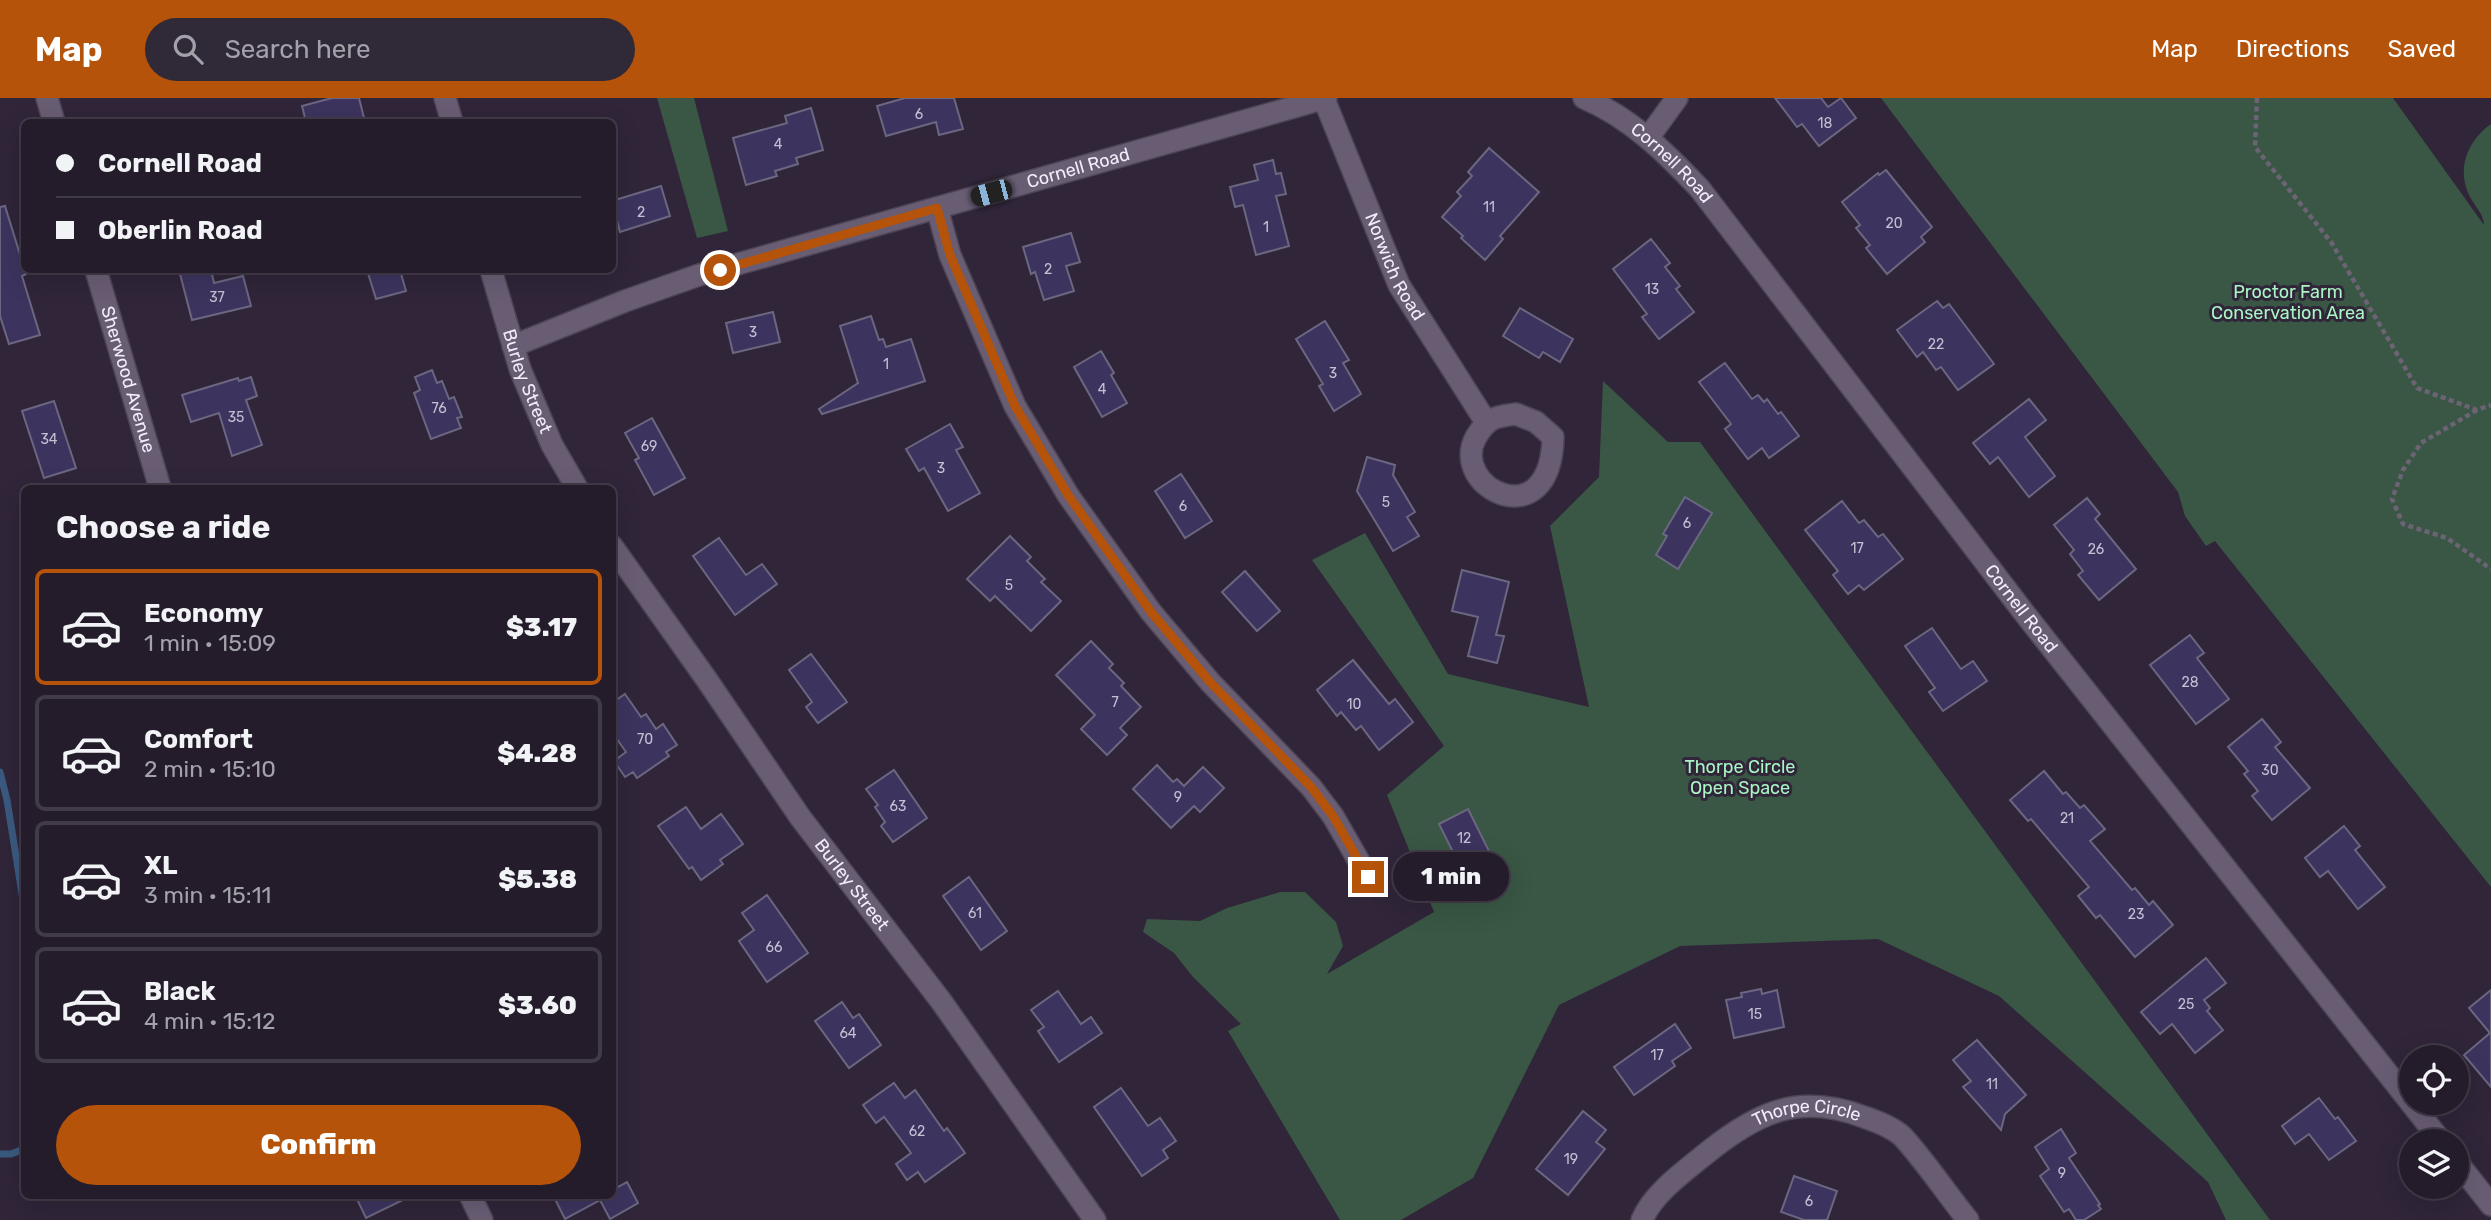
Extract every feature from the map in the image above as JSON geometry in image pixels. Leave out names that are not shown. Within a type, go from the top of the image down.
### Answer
[{"type":"street","points":[[47,98],[53,119]]},
{"type":"street","points":[[445,98],[451,119]]},
{"type":"street","name":"Cornell Road","points":[[513,346],[699,275],[1325,98]]},
{"type":"street","name":"Norwich Road","points":[[1325,98],[1399,285],[1486,422]]},
{"type":"street","name":"Cornell Road","points":[[1584,98],[1607,108],[1659,146],[1700,189],[2025,614],[2432,1129]]},
{"type":"street","points":[[1648,138],[1677,98]]},
{"type":"street","points":[[937,208],[950,255],[1015,406],[1068,495],[1151,612],[1210,682],[1311,787],[1333,816],[1368,877]]},
{"type":"street","name":"Sherwood Avenue","points":[[97,273],[159,485]]},
{"type":"street","name":"Burley Street","points":[[492,273],[520,369],[552,445],[575,485]]},
{"type":"street","name":"Burley Street","points":[[616,552],[800,817],[941,1001],[1095,1220]]},
{"type":"street","name":"Thorpe Circle","points":[[1642,1220],[1670,1184],[1720,1143],[1769,1112],[1806,1105],[1838,1108],[1900,1134],[1968,1220]]},
{"type":"street","points":[[2469,1177],[2491,1205]]},
{"type":"street","points":[[472,1199],[482,1220]]},
{"type":"path","points":[[2257,98],[2255,147],[2331,242],[2417,388],[2477,410]]},
{"type":"path","points":[[2491,405],[2477,410],[2421,443],[2403,470],[2392,499],[2403,524],[2447,538],[2491,569]]},
{"type":"green space","points":[[657,98],[694,98],[728,231],[697,238]]},
{"type":"green space","name":"Proctor Farm Conservation Area","points":[[1881,98],[2393,98],[2484,225],[2466,187],[2464,167],[2470,147],[2491,124],[2491,887],[2215,541],[2206,546],[2185,516],[2178,492]]},
{"type":"green space","name":"Thorpe Circle Open Space","points":[[1603,381],[1668,442],[1700,442],[2270,1220],[2226,1220],[2208,1182],[1999,996],[1878,939],[1680,946],[1559,1005],[1473,1178],[1401,1220],[1340,1220],[1228,1031],[1241,1024],[1193,977],[1174,953],[1143,932],[1147,919],[1200,921],[1227,908],[1280,892],[1305,892],[1336,922],[1343,946],[1327,974],[1434,912],[1387,795],[1444,746],[1312,560],[1365,533],[1448,674],[1589,707],[1550,526],[1599,477]]},
{"type":"building","points":[[332,98],[359,98],[364,119],[305,119],[302,106]]},
{"type":"building","points":[[905,98],[954,98],[963,129],[939,135],[936,122],[886,136],[877,106]]},
{"type":"building","points":[[1775,98],[1821,98],[1828,107],[1841,98],[1856,118],[1819,146],[1802,124],[1797,127]]},
{"type":"building","points":[[811,108],[823,150],[796,158],[798,164],[775,171],[777,176],[746,185],[733,138],[787,123],[785,116]]},
{"type":"building","points":[[1489,148],[1539,192],[1500,236],[1503,239],[1485,260],[1442,217],[1461,196],[1457,192],[1472,176],[1468,172]]},
{"type":"building","points":[[1273,160],[1276,174],[1281,173],[1286,194],[1276,196],[1289,246],[1256,255],[1243,205],[1235,207],[1230,187],[1258,180],[1254,165]]},
{"type":"building","points":[[1886,170],[1932,227],[1921,237],[1925,242],[1887,274],[1866,248],[1870,245],[1856,228],[1860,225],[1842,202],[1878,173],[1879,175]]},
{"type":"building","points":[[661,186],[670,216],[620,232],[616,200]]},
{"type":"building","points":[[5,206],[21,258],[21,273],[26,274],[22,276],[40,335],[9,344],[0,316],[0,207]]},
{"type":"building","points":[[1071,233],[1080,262],[1066,266],[1074,291],[1044,300],[1035,272],[1031,274],[1023,247]]},
{"type":"building","points":[[1651,239],[1670,263],[1665,267],[1680,286],[1676,289],[1694,312],[1659,339],[1642,317],[1647,314],[1613,269]]},
{"type":"building","points":[[180,273],[212,273],[214,283],[243,276],[251,306],[192,320]]},
{"type":"building","points":[[368,273],[401,273],[406,291],[376,299]]},
{"type":"building","points":[[1937,301],[1943,308],[1949,304],[1994,364],[1958,390],[1941,367],[1936,370],[1923,352],[1917,357],[1897,330]]},
{"type":"building","points":[[1520,308],[1573,339],[1560,362],[1543,352],[1539,358],[1503,336]]},
{"type":"building","points":[[773,312],[780,342],[733,353],[726,323]]},
{"type":"building","points":[[871,316],[879,340],[883,339],[886,347],[911,339],[925,381],[822,414],[819,409],[858,383],[840,326]]},
{"type":"building","points":[[1325,321],[1349,360],[1343,363],[1361,394],[1334,411],[1319,386],[1323,384],[1296,339]]},
{"type":"building","points":[[1101,351],[1127,403],[1102,417],[1074,367]]},
{"type":"building","points":[[1725,363],[1752,399],[1758,395],[1764,402],[1767,399],[1799,436],[1769,458],[1762,448],[1748,459],[1725,429],[1731,424],[1699,382]]},
{"type":"building","points":[[432,370],[437,383],[442,381],[449,399],[454,397],[462,417],[457,418],[461,428],[431,439],[414,393],[420,390],[415,377]]},
{"type":"building","points":[[251,377],[257,396],[246,400],[262,445],[232,456],[219,413],[191,422],[182,395],[238,378],[239,381]]},
{"type":"building","points":[[2029,399],[2046,420],[2025,437],[2055,476],[2029,497],[1998,457],[1990,464],[1973,443]]},
{"type":"building","points":[[54,401],[76,468],[44,478],[22,411]]},
{"type":"building","points":[[652,418],[685,478],[654,495],[635,460],[639,458],[625,433]]},
{"type":"building","points":[[950,424],[963,447],[956,450],[980,493],[948,511],[924,468],[919,471],[906,449]]},
{"type":"building","points":[[1367,457],[1395,465],[1393,475],[1415,512],[1407,517],[1419,536],[1393,551],[1357,491]]},
{"type":"building","points":[[1181,474],[1212,521],[1185,538],[1155,491]]},
{"type":"building","points":[[1685,497],[1712,513],[1678,569],[1656,555],[1667,536],[1663,534]]},
{"type":"building","points":[[2087,498],[2100,514],[2095,519],[2136,569],[2099,600],[2078,575],[2083,571],[2070,554],[2074,550],[2054,525]]},
{"type":"building","points":[[1842,501],[1859,523],[1864,520],[1878,537],[1883,534],[1903,559],[1864,590],[1859,585],[1848,594],[1833,575],[1838,571],[1805,530]]},
{"type":"building","points":[[1010,536],[1031,557],[1027,561],[1045,579],[1041,582],[1061,601],[1031,631],[995,596],[990,601],[967,579]]},
{"type":"building","points":[[719,538],[746,575],[762,564],[777,584],[735,615],[693,556]]},
{"type":"building","points":[[1462,570],[1509,582],[1496,635],[1504,636],[1497,663],[1468,656],[1478,617],[1452,611]]},
{"type":"building","points":[[1245,571],[1280,611],[1257,631],[1222,592]]},
{"type":"building","points":[[1932,628],[1961,669],[1973,661],[1987,681],[1943,711],[1929,692],[1935,688],[1905,646]]},
{"type":"building","points":[[2190,635],[2204,653],[2197,658],[2229,699],[2196,724],[2150,665]]},
{"type":"building","points":[[1091,641],[1113,664],[1109,668],[1124,683],[1121,686],[1141,707],[1120,728],[1127,735],[1107,755],[1081,729],[1095,715],[1056,675]]},
{"type":"building","points":[[811,654],[847,702],[818,723],[806,707],[812,702],[789,670]]},
{"type":"building","points":[[1353,660],[1389,704],[1395,699],[1413,722],[1379,750],[1361,726],[1356,730],[1341,712],[1337,716],[1317,690]]},
{"type":"building","points":[[625,694],[641,717],[646,714],[656,729],[663,724],[677,745],[666,752],[669,756],[637,778],[633,772],[625,777],[616,764],[616,760],[626,752],[616,738],[616,700]]},
{"type":"building","points":[[2262,719],[2281,742],[2275,747],[2310,788],[2272,820],[2252,796],[2258,791],[2244,774],[2248,771],[2228,747]]},
{"type":"building","points":[[1157,765],[1173,782],[1177,779],[1184,786],[1203,767],[1224,788],[1200,812],[1194,806],[1171,828],[1133,789]]},
{"type":"building","points":[[894,770],[927,818],[893,842],[881,826],[885,822],[875,807],[878,805],[866,789]]},
{"type":"building","points":[[2044,771],[2063,794],[2066,792],[2080,808],[2084,805],[2105,829],[2090,841],[2132,890],[2135,888],[2149,905],[2153,901],[2173,925],[2135,957],[2100,915],[2096,918],[2078,896],[2089,887],[2031,819],[2028,821],[2010,800]]},
{"type":"building","points":[[686,807],[701,829],[721,814],[743,844],[720,860],[723,864],[701,880],[692,867],[689,869],[658,826]]},
{"type":"building","points":[[1468,809],[1489,851],[1460,866],[1439,824]]},
{"type":"building","points":[[2344,826],[2360,846],[2355,850],[2385,887],[2358,909],[2328,871],[2320,877],[2305,858]]},
{"type":"building","points":[[969,877],[1007,931],[981,950],[943,896]]},
{"type":"building","points":[[767,895],[808,953],[767,982],[739,941],[754,930],[742,913]]},
{"type":"building","points":[[2206,958],[2226,983],[2204,1000],[2210,1008],[2207,1011],[2223,1030],[2195,1053],[2172,1024],[2160,1034],[2141,1012]]},
{"type":"building","points":[[1761,989],[1762,994],[1777,990],[1784,1027],[1734,1038],[1726,1000],[1742,997],[1741,993]]},
{"type":"building","points":[[2491,990],[2491,1087],[2469,1061],[2469,1051],[2490,1033],[2469,1008]]},
{"type":"building","points":[[1058,991],[1081,1024],[1091,1017],[1102,1033],[1059,1062],[1038,1031],[1044,1027],[1031,1010]]},
{"type":"building","points":[[842,1002],[853,1018],[859,1014],[881,1045],[849,1068],[815,1021]]},
{"type":"building","points":[[1675,1024],[1691,1048],[1672,1061],[1675,1066],[1634,1095],[1614,1067]]},
{"type":"building","points":[[1977,1040],[2026,1095],[2005,1114],[2001,1130],[1963,1087],[1971,1081],[1953,1060]]},
{"type":"building","points":[[894,1083],[905,1098],[915,1090],[944,1131],[947,1128],[965,1153],[925,1182],[918,1172],[907,1180],[896,1164],[911,1153],[884,1117],[876,1123],[863,1105]]},
{"type":"building","points":[[1121,1088],[1148,1126],[1160,1118],[1176,1141],[1163,1150],[1168,1158],[1142,1176],[1094,1107]]},
{"type":"building","points":[[2319,1098],[2356,1141],[2329,1160],[2309,1134],[2295,1144],[2282,1126]]},
{"type":"building","points":[[1583,1111],[1606,1130],[1596,1142],[1605,1149],[1568,1195],[1536,1169]]},
{"type":"building","points":[[2061,1129],[2076,1153],[2069,1158],[2100,1204],[2098,1205],[2101,1209],[2084,1220],[2076,1220],[2069,1209],[2064,1212],[2040,1176],[2049,1169],[2035,1147]]},
{"type":"building","points":[[1794,1176],[1837,1191],[1827,1220],[1804,1220],[1781,1212]]},
{"type":"building","points":[[627,1182],[638,1203],[610,1219],[600,1200],[565,1219],[555,1199],[616,1199],[616,1188]]},
{"type":"building","points":[[357,1199],[405,1199],[366,1218]]},
{"type":"waterway","points":[[0,772],[21,887]]},
{"type":"waterway","points":[[0,1154],[21,1150]]},
{"type":"route","points":[[720,270],[937,208],[950,255],[1015,406],[1068,495],[1151,612],[1210,682],[1311,787],[1333,816],[1368,877]]}]
